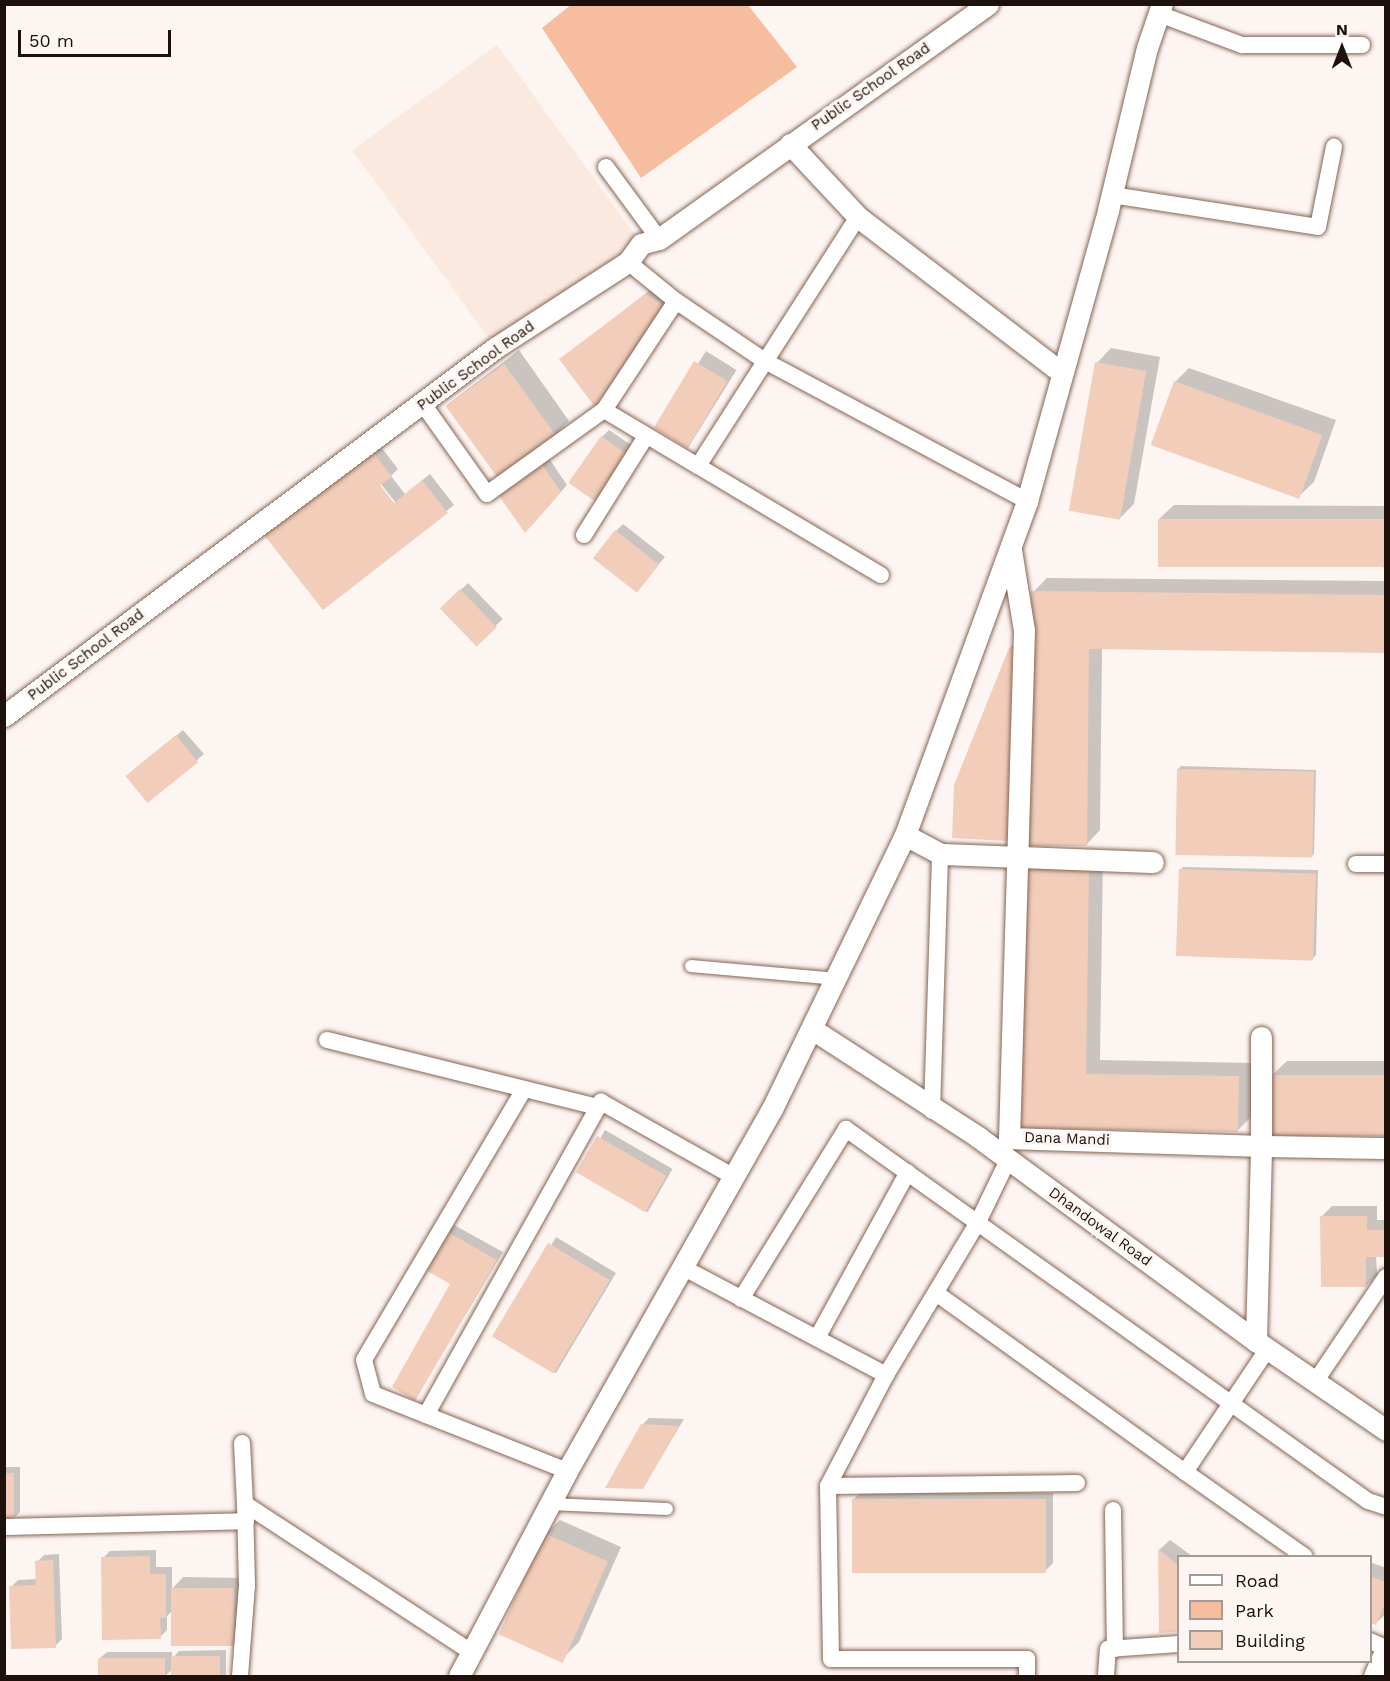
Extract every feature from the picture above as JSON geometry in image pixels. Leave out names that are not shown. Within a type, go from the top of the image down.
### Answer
[{"type":"street","name":"Public School Road","points":[[4,716],[495,348],[628,262],[641,244],[659,239],[986,6]]},
{"type":"street","points":[[459,1677],[470,1651],[567,1471],[734,1177],[837,979],[905,835],[975,650],[1027,501],[1112,195],[1147,48],[1161,9],[1242,45],[1362,45]]},
{"type":"street","points":[[790,144],[858,217],[1061,372]]},
{"type":"street","points":[[1112,195],[1318,227],[1334,147]]},
{"type":"street","points":[[606,167],[659,239]]},
{"type":"street","points":[[698,466],[858,217]]},
{"type":"street","points":[[628,262],[676,302],[765,361],[1027,501]]},
{"type":"street","points":[[423,404],[488,494],[603,410],[676,302]]},
{"type":"street","points":[[603,410],[881,575]]},
{"type":"street","points":[[584,535],[646,436]]},
{"type":"street","name":"Dana Mandi","points":[[1010,546],[1024,630],[1009,1138],[1261,1146]]},
{"type":"street","points":[[905,835],[940,854],[1153,862]]},
{"type":"street","points":[[933,1111],[940,854]]},
{"type":"street","points":[[1356,864],[1386,864]]},
{"type":"street","points":[[691,966],[837,979]]},
{"type":"street","name":"Dhandowal Road","points":[[812,1029],[933,1111],[978,1137],[1262,1346],[1386,1430]]},
{"type":"street","points":[[1185,1472],[1231,1403],[1262,1346],[1261,1037]]},
{"type":"street","points":[[327,1040],[523,1091],[598,1107]]},
{"type":"street","points":[[523,1091],[364,1360],[373,1394],[567,1471]]},
{"type":"street","points":[[426,1416],[601,1102],[734,1177]]},
{"type":"street","points":[[741,1299],[846,1129],[1368,1501],[1386,1508]]},
{"type":"street","points":[[978,1137],[1009,1138]]},
{"type":"street","points":[[1261,1146],[1386,1148]]},
{"type":"street","points":[[1008,1160],[978,1222],[886,1375],[828,1486],[831,1659],[1027,1659],[1028,1677]]},
{"type":"street","points":[[817,1338],[908,1172]]},
{"type":"street","points":[[684,1268],[886,1375]]},
{"type":"street","points":[[1315,1382],[1386,1277]]},
{"type":"street","points":[[936,1293],[1301,1555]]},
{"type":"street","points":[[240,1677],[247,1587],[242,1443]]},
{"type":"street","points":[[828,1486],[1077,1483]]},
{"type":"street","points":[[245,1504],[470,1651]]},
{"type":"street","points":[[549,1504],[667,1509]]},
{"type":"street","points":[[1113,1510],[1115,1649]]},
{"type":"street","points":[[4,1527],[246,1521]]},
{"type":"street","points":[[1372,1641],[1386,1648],[1374,1677]]},
{"type":"street","points":[[1106,1677],[1108,1649],[1177,1644]]},
{"type":"shaded area","points":[[497,45],[642,244],[497,349],[352,150]]},
{"type":"green space","points":[[572,4],[748,5],[797,67],[641,178],[542,28]]},
{"type":"building","points":[[646,294],[665,306],[595,407],[559,359]]},
{"type":"building","points":[[694,361],[727,381],[687,448],[654,428]]},
{"type":"building","points":[[1095,362],[1146,371],[1120,520],[1069,511]]},
{"type":"building","points":[[504,364],[556,436],[498,478],[446,406]]},
{"type":"building","points":[[1174,381],[1322,435],[1299,499],[1151,445]]},
{"type":"building","points":[[601,436],[628,455],[595,502],[568,483]]},
{"type":"building","points":[[374,453],[392,477],[380,485],[394,503],[422,480],[448,513],[323,610],[264,535]]},
{"type":"building","points":[[541,463],[561,492],[525,533],[497,493]]},
{"type":"building","points":[[1158,519],[1386,519],[1386,567],[1158,567]]},
{"type":"building","points":[[615,530],[659,564],[637,593],[593,558]]},
{"type":"building","points":[[460,589],[497,627],[477,647],[440,608]]},
{"type":"building","points":[[1031,591],[1386,595],[1386,653],[1089,649],[1087,846],[1028,846]]},
{"type":"building","points":[[1009,648],[1018,648],[1009,841],[952,838],[954,785]]},
{"type":"building","points":[[176,735],[198,762],[148,803],[125,776]]},
{"type":"building","points":[[1177,769],[1314,771],[1312,857],[1175,855]]},
{"type":"building","points":[[1026,869],[1089,870],[1086,1074],[1239,1076],[1238,1132],[1021,1128]]},
{"type":"building","points":[[1179,869],[1316,874],[1313,961],[1176,956]]},
{"type":"building","points":[[1271,1075],[1386,1075],[1386,1136],[1271,1136]]},
{"type":"building","points":[[597,1136],[666,1176],[645,1212],[576,1172]]},
{"type":"building","points":[[1320,1216],[1367,1216],[1367,1230],[1386,1230],[1386,1257],[1366,1257],[1366,1287],[1321,1287]]},
{"type":"building","points":[[446,1231],[497,1260],[415,1401],[392,1387],[450,1284],[424,1269]]},
{"type":"building","points":[[548,1243],[610,1280],[554,1374],[492,1336]]},
{"type":"building","points":[[641,1424],[679,1426],[643,1489],[605,1488]]},
{"type":"building","points":[[4,1473],[14,1473],[14,1520],[4,1520]]},
{"type":"building","points":[[852,1499],[1046,1499],[1046,1573],[852,1573]]},
{"type":"building","points":[[544,1533],[608,1561],[563,1663],[499,1634]]},
{"type":"building","points":[[1158,1549],[1177,1564],[1177,1632],[1159,1633]]},
{"type":"building","points":[[150,1556],[150,1574],[166,1574],[166,1618],[160,1618],[161,1639],[102,1640],[101,1557]]},
{"type":"building","points":[[53,1560],[56,1648],[11,1649],[9,1586],[36,1585],[35,1561]]},
{"type":"building","points":[[1372,1577],[1386,1582],[1386,1601],[1376,1625],[1372,1624]]},
{"type":"building","points":[[171,1588],[234,1588],[234,1646],[171,1646]]},
{"type":"building","points":[[171,1656],[220,1656],[220,1676],[171,1676]]},
{"type":"building","points":[[98,1658],[165,1658],[165,1676],[98,1676]]}]
